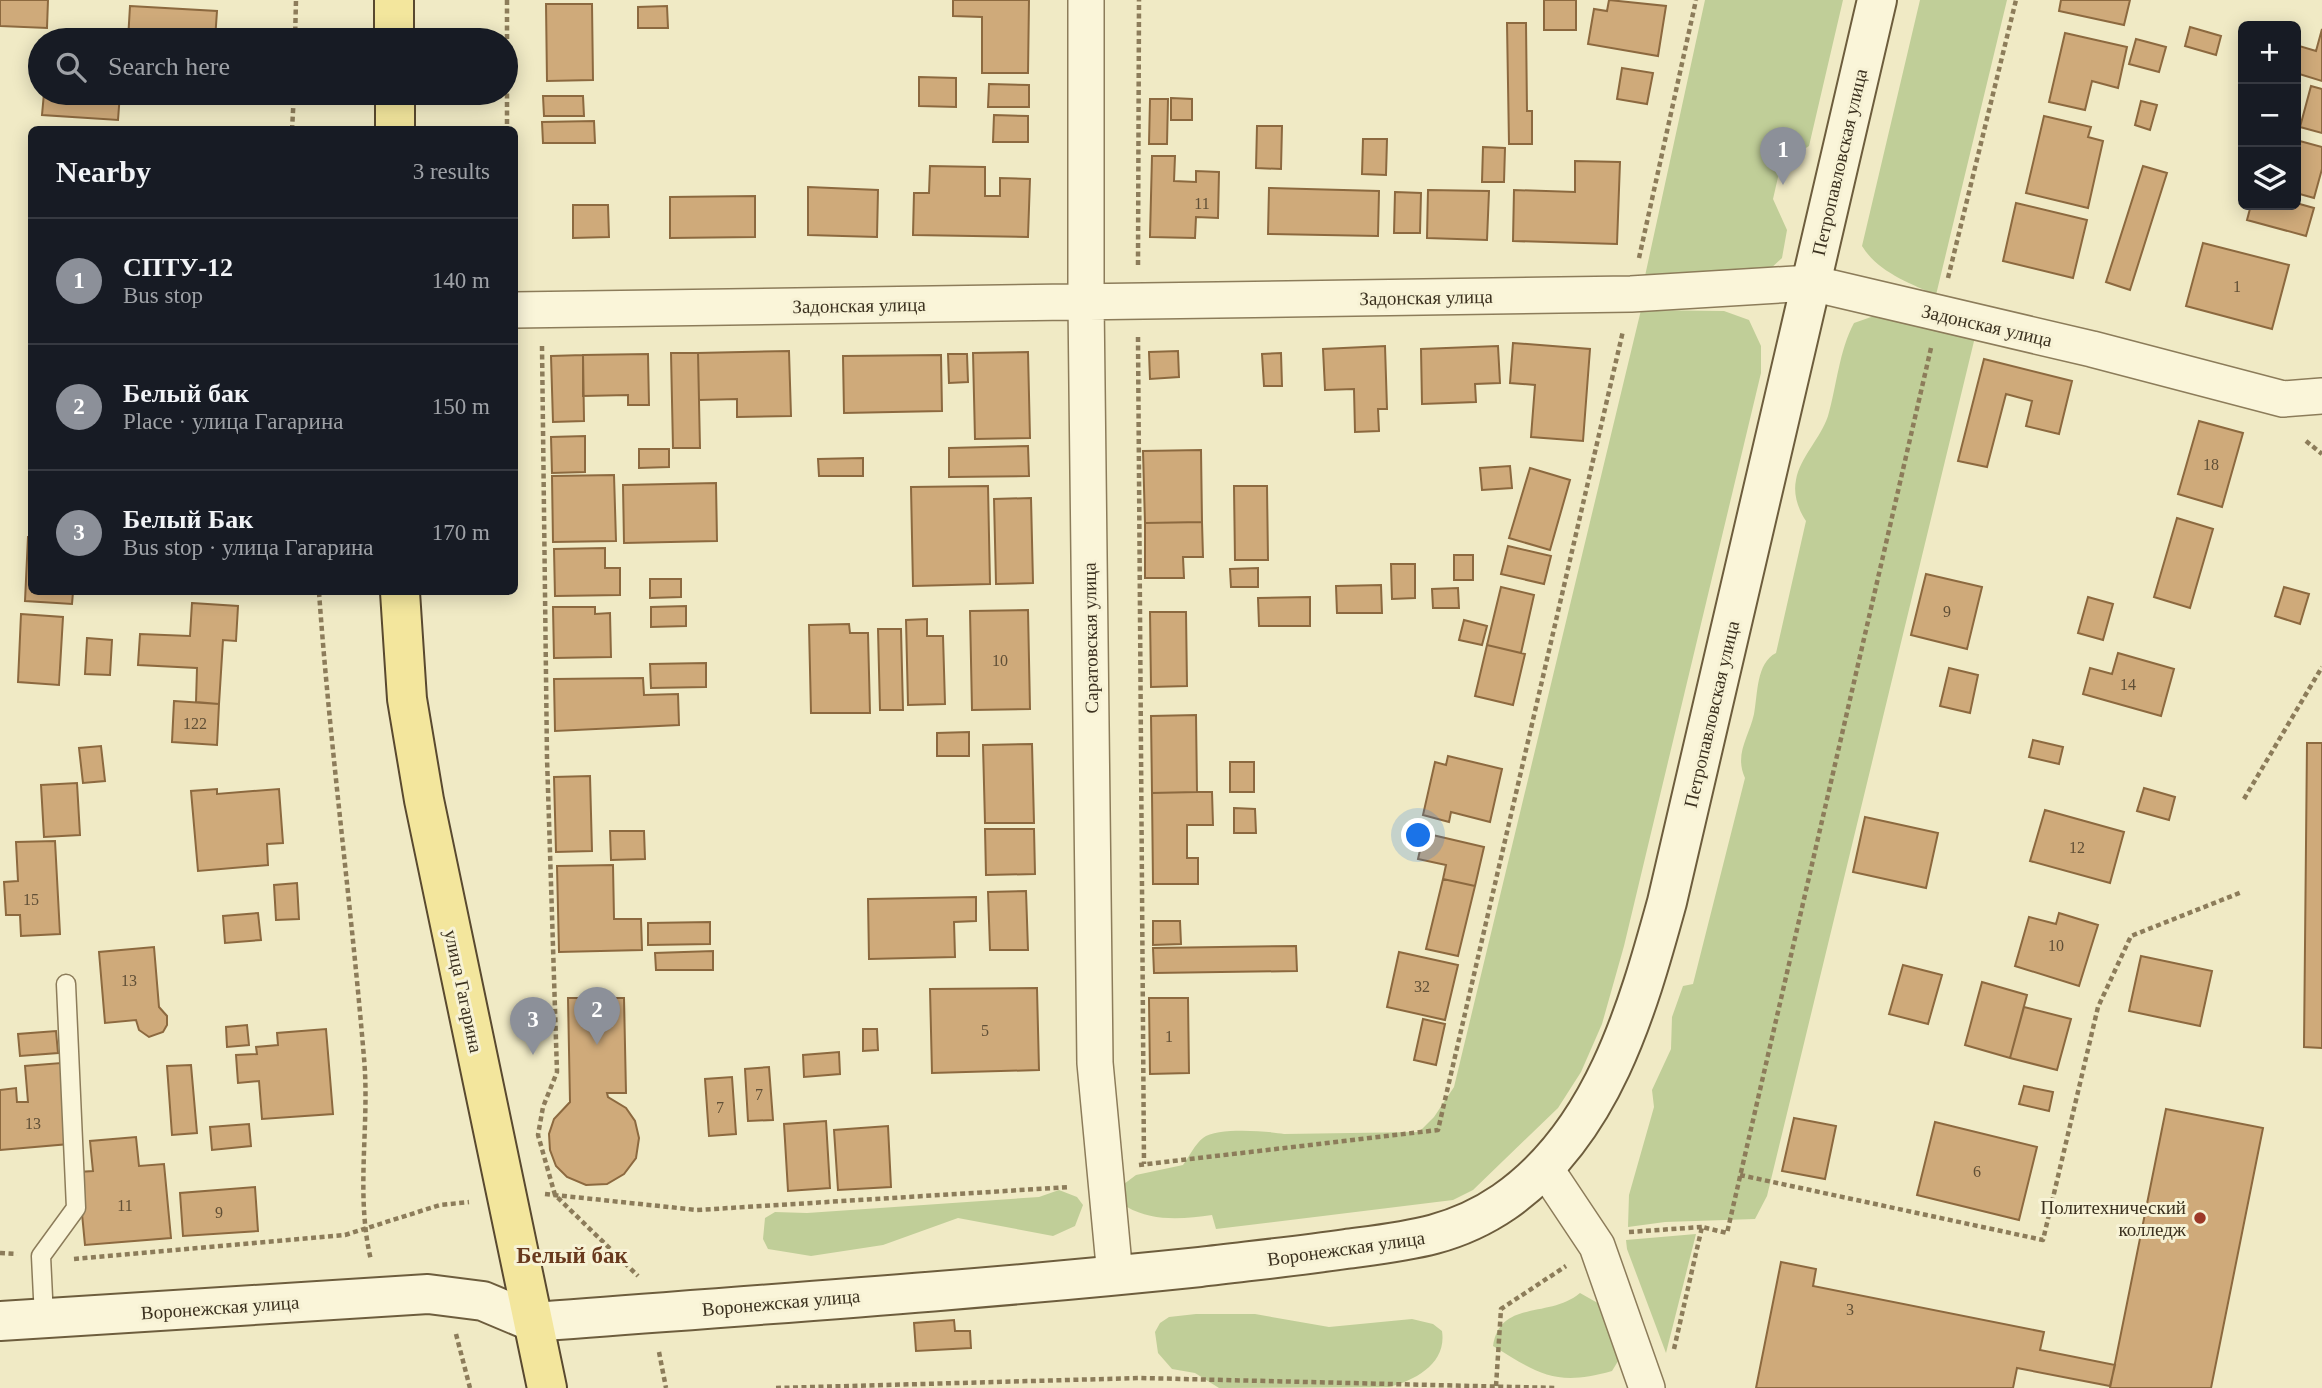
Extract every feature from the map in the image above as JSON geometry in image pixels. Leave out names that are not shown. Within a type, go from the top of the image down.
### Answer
[{"type":"main road","points":[[394,0],[394,28]]},
{"type":"main road","name":"Петропавловская улица","points":[[1545,1168],[1582,1121],[1608,1074],[1642,993],[1667,902],[1877,0]]},
{"type":"main road","points":[[394,105],[395,126]]},
{"type":"main road","name":"улица Гагарина","points":[[400,595],[407,699],[424,800],[547,1388]]},
{"type":"main road","name":"Воронежская улица","points":[[0,1321],[428,1294],[483,1301],[533,1322],[1115,1276],[1431,1237],[1470,1223],[1506,1200],[1545,1168]]},
{"type":"street","name":"Саратовская улица","points":[[1086,0],[1086,301],[1095,1063],[1115,1276]]},
{"type":"street","name":"Задонская улица","points":[[518,310],[1631,294],[1811,283],[2092,349],[2283,399],[2322,396]]},
{"type":"street","points":[[1545,1168],[1597,1246],[1647,1388]]},
{"type":"lane","points":[[44,1318],[41,1256],[76,1208],[66,984]]},
{"type":"path","points":[[295,28],[296,0]]},
{"type":"path","points":[[507,0],[507,28]]},
{"type":"path","points":[[1139,0],[1138,300],[1144,1164]]},
{"type":"path","points":[[537,1193],[697,1210],[1073,1187],[1144,1164],[1438,1130],[1696,0]]},
{"type":"path","points":[[1671,1362],[1702,1227],[1727,1233],[1939,314],[2016,0]]},
{"type":"path","points":[[292,126],[293,105]]},
{"type":"path","points":[[507,105],[507,126]]},
{"type":"path","points":[[518,311],[543,348],[547,758],[556,1072],[543,1107],[538,1135],[555,1195],[644,1281]]},
{"type":"path","points":[[2306,441],[2322,454]]},
{"type":"path","points":[[319,595],[328,720],[365,1061],[363,1229]]},
{"type":"path","points":[[2244,799],[2322,667]]},
{"type":"path","points":[[1740,1175],[2043,1240],[2098,1007],[2131,936],[2242,891]]},
{"type":"path","points":[[0,1253],[80,1259],[345,1235],[440,1205],[472,1201]]},
{"type":"path","points":[[455,1331],[470,1388]]},
{"type":"path","points":[[659,1352],[666,1388]]},
{"type":"path","points":[[776,1388],[1141,1378],[1557,1388]]},
{"type":"green space","points":[[1705,0],[1843,0],[1809,146],[1781,164],[1773,199],[1787,230],[1782,258],[1767,272],[1645,276]]},
{"type":"green space","points":[[1920,0],[2007,0],[1936,295],[1885,270],[1862,246]]},
{"type":"green space","points":[[1641,310],[1724,311],[1749,320],[1761,346],[1761,373],[1624,946],[1602,1024],[1581,1072],[1558,1108],[1473,1190],[1453,1200],[1216,1229],[1212,1215],[1158,1217],[1127,1207],[1124,1184],[1136,1175],[1183,1165],[1197,1144],[1210,1135],[1242,1131],[1284,1134],[1419,1132],[1434,1117],[1454,1087]]},
{"type":"green space","points":[[1874,316],[1975,337],[1767,1196],[1755,1219],[1665,1222],[1628,1227],[1629,1195],[1654,1107],[1652,1090],[1671,1049],[1672,1017],[1683,986],[1693,984],[1745,778],[1742,753],[1754,714],[1761,671],[1769,658],[1776,653],[1806,521],[1796,496],[1798,472],[1828,416],[1842,357],[1854,323]]},
{"type":"green space","points":[[1059,1190],[1077,1197],[1083,1205],[1075,1226],[1053,1236],[958,1218],[883,1245],[811,1256],[768,1249],[763,1239],[765,1218],[775,1212],[807,1213],[1039,1197]]},
{"type":"green space","points":[[1696,1234],[1666,1353],[1626,1240]]},
{"type":"green space","points":[[1580,1293],[1603,1306],[1623,1353],[1612,1371],[1593,1376],[1562,1378],[1523,1364],[1493,1346],[1497,1331],[1515,1315],[1554,1306]]},
{"type":"green space","points":[[1255,1314],[1329,1327],[1412,1319],[1433,1324],[1442,1331],[1442,1342],[1440,1352],[1428,1368],[1409,1380],[1389,1387],[1219,1388],[1195,1373],[1172,1369],[1158,1353],[1155,1332],[1160,1323],[1169,1317]]},
{"type":"building","points":[[0,0],[48,0],[47,28],[0,26]]},
{"type":"building","points":[[953,0],[1029,0],[1028,73],[982,73],[982,17],[953,16]]},
{"type":"building","points":[[1544,0],[1576,0],[1576,30],[1544,30]]},
{"type":"building","points":[[1609,0],[1666,6],[1658,56],[1588,44],[1594,9],[1607,11]]},
{"type":"building","points":[[2061,0],[2130,0],[2124,25],[2059,11]]},
{"type":"building","points":[[546,4],[592,4],[593,80],[547,81]]},
{"type":"building","points":[[130,6],[217,11],[216,28],[129,28]]},
{"type":"building","points":[[667,6],[668,28],[638,28],[638,7]]},
{"type":"building","points":[[1507,23],[1526,23],[1527,111],[1532,111],[1532,144],[1509,144]]},
{"type":"building","points":[[2190,27],[2221,36],[2216,55],[2185,46]]},
{"type":"building","points":[[2322,29],[2322,81],[2301,75],[2301,46],[2316,51]]},
{"type":"building","points":[[2065,33],[2127,47],[2118,88],[2092,81],[2085,110],[2049,102]]},
{"type":"building","points":[[2136,39],[2166,47],[2159,72],[2129,64]]},
{"type":"building","points":[[1622,68],[1653,73],[1647,104],[1617,99]]},
{"type":"building","points":[[919,77],[956,78],[956,107],[919,106]]},
{"type":"building","points":[[989,84],[1029,85],[1029,107],[988,107]]},
{"type":"building","points":[[2311,86],[2322,89],[2322,133],[2301,127]]},
{"type":"building","points":[[543,96],[583,96],[584,116],[544,116]]},
{"type":"building","points":[[1171,98],[1192,99],[1192,120],[1171,120]]},
{"type":"building","points":[[1150,99],[1168,99],[1167,144],[1149,144]]},
{"type":"building","points":[[2141,101],[2157,105],[2150,130],[2135,125]]},
{"type":"building","points":[[43,105],[119,105],[118,120],[42,115]]},
{"type":"building","points":[[994,115],[1028,116],[1028,142],[993,142]]},
{"type":"building","points":[[2044,116],[2091,127],[2088,137],[2103,141],[2088,208],[2026,193]]},
{"type":"building","points":[[594,121],[595,143],[543,143],[542,122]]},
{"type":"building","points":[[1257,126],[1282,126],[1281,169],[1256,168]]},
{"type":"building","points":[[1363,139],[1387,139],[1386,175],[1362,174]]},
{"type":"building","points":[[2301,141],[2322,147],[2322,169],[2314,198],[2301,194]]},
{"type":"building","points":[[1483,147],[1505,148],[1504,182],[1482,182]]},
{"type":"building","points":[[1152,156],[1175,156],[1174,181],[1196,182],[1196,171],[1219,172],[1218,218],[1196,217],[1195,238],[1150,237]]},
{"type":"building","points":[[1575,161],[1620,162],[1617,244],[1513,241],[1514,190],[1575,192]]},
{"type":"building","points":[[930,166],[985,167],[985,196],[1000,196],[1000,178],[1030,179],[1028,237],[913,235],[914,193],[929,193]]},
{"type":"building","points":[[2143,166],[2167,173],[2130,290],[2106,282]]},
{"type":"building","points":[[808,187],[878,190],[877,237],[808,235]]},
{"type":"building","points":[[1269,188],[1379,191],[1378,236],[1268,234]]},
{"type":"building","points":[[1428,190],[1489,191],[1487,240],[1427,238]]},
{"type":"building","points":[[1395,192],[1421,193],[1420,233],[1394,233]]},
{"type":"building","points":[[755,196],[755,237],[670,238],[670,197]]},
{"type":"building","points":[[2016,203],[2087,220],[2073,278],[2003,261]]},
{"type":"building","points":[[2301,204],[2314,208],[2306,236],[2247,220],[2250,210],[2301,210]]},
{"type":"building","points":[[573,205],[608,205],[609,237],[573,238]]},
{"type":"building","points":[[2203,243],[2289,265],[2272,329],[2186,306]]},
{"type":"building","points":[[1513,343],[1590,349],[1583,441],[1531,437],[1535,385],[1510,383]]},
{"type":"building","points":[[1385,346],[1387,409],[1378,409],[1379,431],[1355,432],[1354,389],[1325,390],[1323,349]]},
{"type":"building","points":[[1498,346],[1500,383],[1475,384],[1476,402],[1422,404],[1421,349]]},
{"type":"building","points":[[789,351],[791,416],[737,417],[737,399],[699,400],[698,353]]},
{"type":"building","points":[[1178,351],[1179,377],[1150,379],[1149,352]]},
{"type":"building","points":[[1028,352],[1030,438],[975,439],[973,353]]},
{"type":"building","points":[[671,353],[698,353],[700,448],[673,448]]},
{"type":"building","points":[[1281,353],[1282,386],[1264,386],[1262,354]]},
{"type":"building","points":[[648,354],[649,405],[628,405],[628,395],[583,396],[583,355]]},
{"type":"building","points":[[948,354],[967,354],[968,382],[949,383]]},
{"type":"building","points":[[583,355],[584,421],[553,422],[551,356]]},
{"type":"building","points":[[941,355],[942,411],[844,413],[843,356]]},
{"type":"building","points":[[1984,359],[2072,381],[2059,434],[2026,426],[2032,401],[2006,394],[1987,467],[1958,461]]},
{"type":"building","points":[[2199,421],[2243,433],[2222,507],[2178,494]]},
{"type":"building","points":[[585,436],[585,472],[552,473],[551,437]]},
{"type":"building","points":[[1028,446],[1029,476],[949,477],[949,448]]},
{"type":"building","points":[[639,449],[669,449],[669,467],[639,468]]},
{"type":"building","points":[[1201,450],[1202,522],[1145,523],[1143,451]]},
{"type":"building","points":[[863,458],[863,476],[819,476],[818,459]]},
{"type":"building","points":[[1510,466],[1512,488],[1482,490],[1480,468]]},
{"type":"building","points":[[1530,468],[1570,480],[1550,550],[1509,538]]},
{"type":"building","points":[[614,475],[616,541],[553,542],[552,476]]},
{"type":"building","points":[[716,483],[717,541],[624,543],[623,485]]},
{"type":"building","points":[[988,486],[990,584],[913,586],[911,487]]},
{"type":"building","points":[[1234,486],[1267,486],[1268,560],[1235,560]]},
{"type":"building","points":[[1031,498],[1033,583],[996,584],[994,499]]},
{"type":"building","points":[[2177,518],[2213,529],[2190,608],[2154,597]]},
{"type":"building","points":[[1202,522],[1203,557],[1183,557],[1184,578],[1145,578],[1145,523]]},
{"type":"building","points":[[28,537],[28,595],[73,595],[72,604],[25,601]]},
{"type":"building","points":[[1508,546],[1551,556],[1544,584],[1501,574]]},
{"type":"building","points":[[605,548],[605,568],[620,568],[620,595],[555,596],[554,549]]},
{"type":"building","points":[[1454,555],[1473,555],[1473,580],[1454,580]]},
{"type":"building","points":[[1391,564],[1415,564],[1415,598],[1392,599]]},
{"type":"building","points":[[1258,568],[1258,587],[1231,587],[1230,569]]},
{"type":"building","points":[[1926,574],[1982,587],[1967,649],[1911,635]]},
{"type":"building","points":[[650,579],[681,579],[681,597],[650,598]]},
{"type":"building","points":[[1381,585],[1382,613],[1337,613],[1336,586]]},
{"type":"building","points":[[1501,587],[1534,595],[1521,653],[1487,645]]},
{"type":"building","points":[[2284,587],[2309,594],[2300,624],[2275,616]]},
{"type":"building","points":[[1458,588],[1459,608],[1433,608],[1432,589]]},
{"type":"building","points":[[1310,597],[1310,626],[1259,626],[1258,598]]},
{"type":"building","points":[[2088,597],[2113,604],[2103,640],[2078,633]]},
{"type":"building","points":[[192,603],[238,606],[236,641],[223,640],[219,704],[196,702],[197,668],[138,665],[140,634],[190,636]]},
{"type":"building","points":[[686,606],[686,626],[651,627],[651,607]]},
{"type":"building","points":[[553,607],[595,607],[595,614],[610,613],[611,657],[554,658]]},
{"type":"building","points":[[1028,610],[1030,709],[972,710],[970,611]]},
{"type":"building","points":[[1150,612],[1186,612],[1187,686],[1151,687]]},
{"type":"building","points":[[21,614],[63,617],[59,685],[18,682]]},
{"type":"building","points":[[927,619],[927,636],[943,636],[945,704],[908,705],[906,620]]},
{"type":"building","points":[[1464,620],[1487,626],[1482,645],[1459,640]]},
{"type":"building","points":[[849,624],[850,633],[868,633],[870,713],[811,713],[809,625]]},
{"type":"building","points":[[878,629],[901,629],[903,710],[880,710]]},
{"type":"building","points":[[87,638],[112,640],[110,675],[85,674]]},
{"type":"building","points":[[1487,645],[1525,654],[1513,705],[1475,696]]},
{"type":"building","points":[[2118,653],[2174,669],[2161,716],[2083,694],[2090,668],[2112,674]]},
{"type":"building","points":[[706,663],[706,687],[651,688],[650,664]]},
{"type":"building","points":[[1949,668],[1978,675],[1970,713],[1940,706]]},
{"type":"building","points":[[643,678],[644,695],[678,694],[679,725],[555,731],[554,679]]},
{"type":"building","points":[[174,701],[219,704],[217,745],[172,742]]},
{"type":"building","points":[[1196,715],[1197,792],[1152,793],[1151,716]]},
{"type":"building","points":[[969,732],[969,756],[937,756],[937,733]]},
{"type":"building","points":[[2033,740],[2063,747],[2059,764],[2029,757]]},
{"type":"building","points":[[2307,743],[2322,743],[2322,1048],[2304,1047]]},
{"type":"building","points":[[1032,744],[1034,823],[985,823],[983,745]]},
{"type":"building","points":[[101,746],[105,781],[83,783],[79,748]]},
{"type":"building","points":[[1448,756],[1502,769],[1490,822],[1451,812],[1449,822],[1423,815],[1435,762],[1446,765]]},
{"type":"building","points":[[1230,762],[1254,762],[1254,792],[1230,792]]},
{"type":"building","points":[[590,776],[592,851],[556,852],[554,777]]},
{"type":"building","points":[[77,783],[80,835],[44,837],[41,785]]},
{"type":"building","points":[[2144,788],[2175,797],[2169,820],[2137,811]]},
{"type":"building","points":[[217,789],[217,794],[279,789],[283,843],[267,844],[268,865],[198,871],[191,791]]},
{"type":"building","points":[[1212,792],[1213,825],[1187,825],[1187,858],[1198,858],[1198,884],[1153,884],[1152,793]]},
{"type":"building","points":[[1234,808],[1255,809],[1256,833],[1234,833]]},
{"type":"building","points":[[2045,810],[2124,832],[2110,883],[2030,861]]},
{"type":"building","points":[[1865,817],[1938,833],[1926,888],[1853,872]]},
{"type":"building","points":[[985,829],[1034,829],[1035,874],[986,875]]},
{"type":"building","points":[[610,831],[644,831],[645,859],[611,860]]},
{"type":"building","points":[[1424,833],[1484,847],[1475,886],[1443,879],[1446,865],[1418,859]]},
{"type":"building","points":[[55,841],[60,934],[21,936],[20,915],[6,915],[4,882],[18,881],[16,842]]},
{"type":"building","points":[[613,865],[614,919],[641,919],[642,950],[559,952],[557,866]]},
{"type":"building","points":[[1443,879],[1475,886],[1458,956],[1426,949]]},
{"type":"building","points":[[297,883],[299,919],[276,920],[274,885]]},
{"type":"building","points":[[1026,891],[1028,950],[990,950],[988,892]]},
{"type":"building","points":[[976,897],[976,921],[954,922],[955,957],[869,959],[868,899]]},
{"type":"building","points":[[258,913],[261,940],[225,943],[223,916]]},
{"type":"building","points":[[2059,913],[2098,925],[2079,986],[2015,966],[2029,917],[2056,924]]},
{"type":"building","points":[[1153,921],[1180,921],[1181,944],[1153,945]]},
{"type":"building","points":[[710,922],[710,944],[648,945],[648,923]]},
{"type":"building","points":[[1296,946],[1297,971],[1154,973],[1153,948]]},
{"type":"building","points":[[154,947],[159,1007],[167,1016],[167,1025],[163,1032],[149,1037],[139,1030],[136,1020],[105,1023],[99,952]]},
{"type":"building","points":[[713,951],[713,970],[656,970],[655,953]]},
{"type":"building","points":[[1399,952],[1458,965],[1445,1020],[1387,1007]]},
{"type":"building","points":[[2141,956],[2212,971],[2200,1026],[2129,1011]]},
{"type":"building","points":[[1903,965],[1942,975],[1928,1024],[1889,1014]]},
{"type":"building","points":[[1982,982],[2027,995],[2010,1058],[1965,1045]]},
{"type":"building","points":[[1037,988],[1039,1070],[932,1073],[930,989]]},
{"type":"building","name":"Белый бак","points":[[568,998],[624,998],[626,1093],[607,1093],[608,1097],[626,1108],[635,1121],[639,1138],[636,1158],[624,1174],[607,1184],[586,1185],[567,1177],[556,1166],[550,1150],[549,1134],[554,1119],[570,1102]]},
{"type":"building","points":[[1149,998],[1188,998],[1189,1073],[1150,1074]]},
{"type":"building","points":[[2024,1007],[2071,1019],[2057,1070],[2010,1058]]},
{"type":"building","points":[[1423,1019],[1445,1024],[1436,1065],[1414,1060]]},
{"type":"building","points":[[247,1025],[249,1045],[227,1047],[226,1027]]},
{"type":"building","points":[[326,1029],[333,1114],[262,1119],[259,1081],[238,1083],[236,1055],[257,1054],[256,1047],[278,1045],[277,1033]]},
{"type":"building","points":[[863,1029],[877,1029],[878,1050],[863,1051]]},
{"type":"building","points":[[56,1031],[58,1053],[20,1056],[18,1034]]},
{"type":"building","points":[[839,1052],[840,1074],[804,1077],[803,1055]]},
{"type":"building","points":[[61,1063],[69,1144],[0,1150],[0,1090],[16,1088],[17,1102],[28,1102],[25,1066]]},
{"type":"building","points":[[191,1065],[197,1133],[172,1135],[167,1066]]},
{"type":"building","points":[[769,1067],[773,1120],[748,1121],[745,1069]]},
{"type":"building","points":[[732,1077],[736,1134],[709,1136],[705,1079]]},
{"type":"building","points":[[2024,1086],[2053,1092],[2049,1111],[2019,1104]]},
{"type":"building","points":[[2166,1109],[2263,1128],[2211,1388],[2110,1388]]},
{"type":"building","points":[[1794,1118],[1836,1126],[1825,1179],[1782,1171]]},
{"type":"building","points":[[826,1121],[830,1188],[788,1191],[784,1124]]},
{"type":"building","points":[[1935,1122],[2037,1147],[2019,1220],[1917,1195]]},
{"type":"building","points":[[249,1124],[251,1146],[212,1150],[210,1127]]},
{"type":"building","points":[[888,1126],[891,1187],[838,1190],[834,1130]]},
{"type":"building","points":[[136,1137],[139,1166],[164,1164],[171,1238],[85,1245],[78,1172],[93,1171],[90,1141]]},
{"type":"building","points":[[255,1187],[258,1231],[183,1236],[180,1193]]},
{"type":"building","points":[[1781,1262],[1816,1269],[1813,1286],[2044,1332],[2040,1350],[2115,1365],[2110,1386],[2017,1368],[2013,1388],[1756,1388]]},
{"type":"building","points":[[954,1320],[955,1331],[970,1331],[971,1348],[916,1351],[914,1323]]},
{"type":"place","name":"СПТУ-12","points":[[1783,185]]},
{"type":"place","name":"Белый бак","points":[[597,1045]]},
{"type":"place","name":"Белый Бак","points":[[533,1055]]},
{"type":"place","name":"Политехнический колледж","points":[[2200,1218]]},
{"type":"district","name":"Белый бак","points":[[572,1255]]}]
